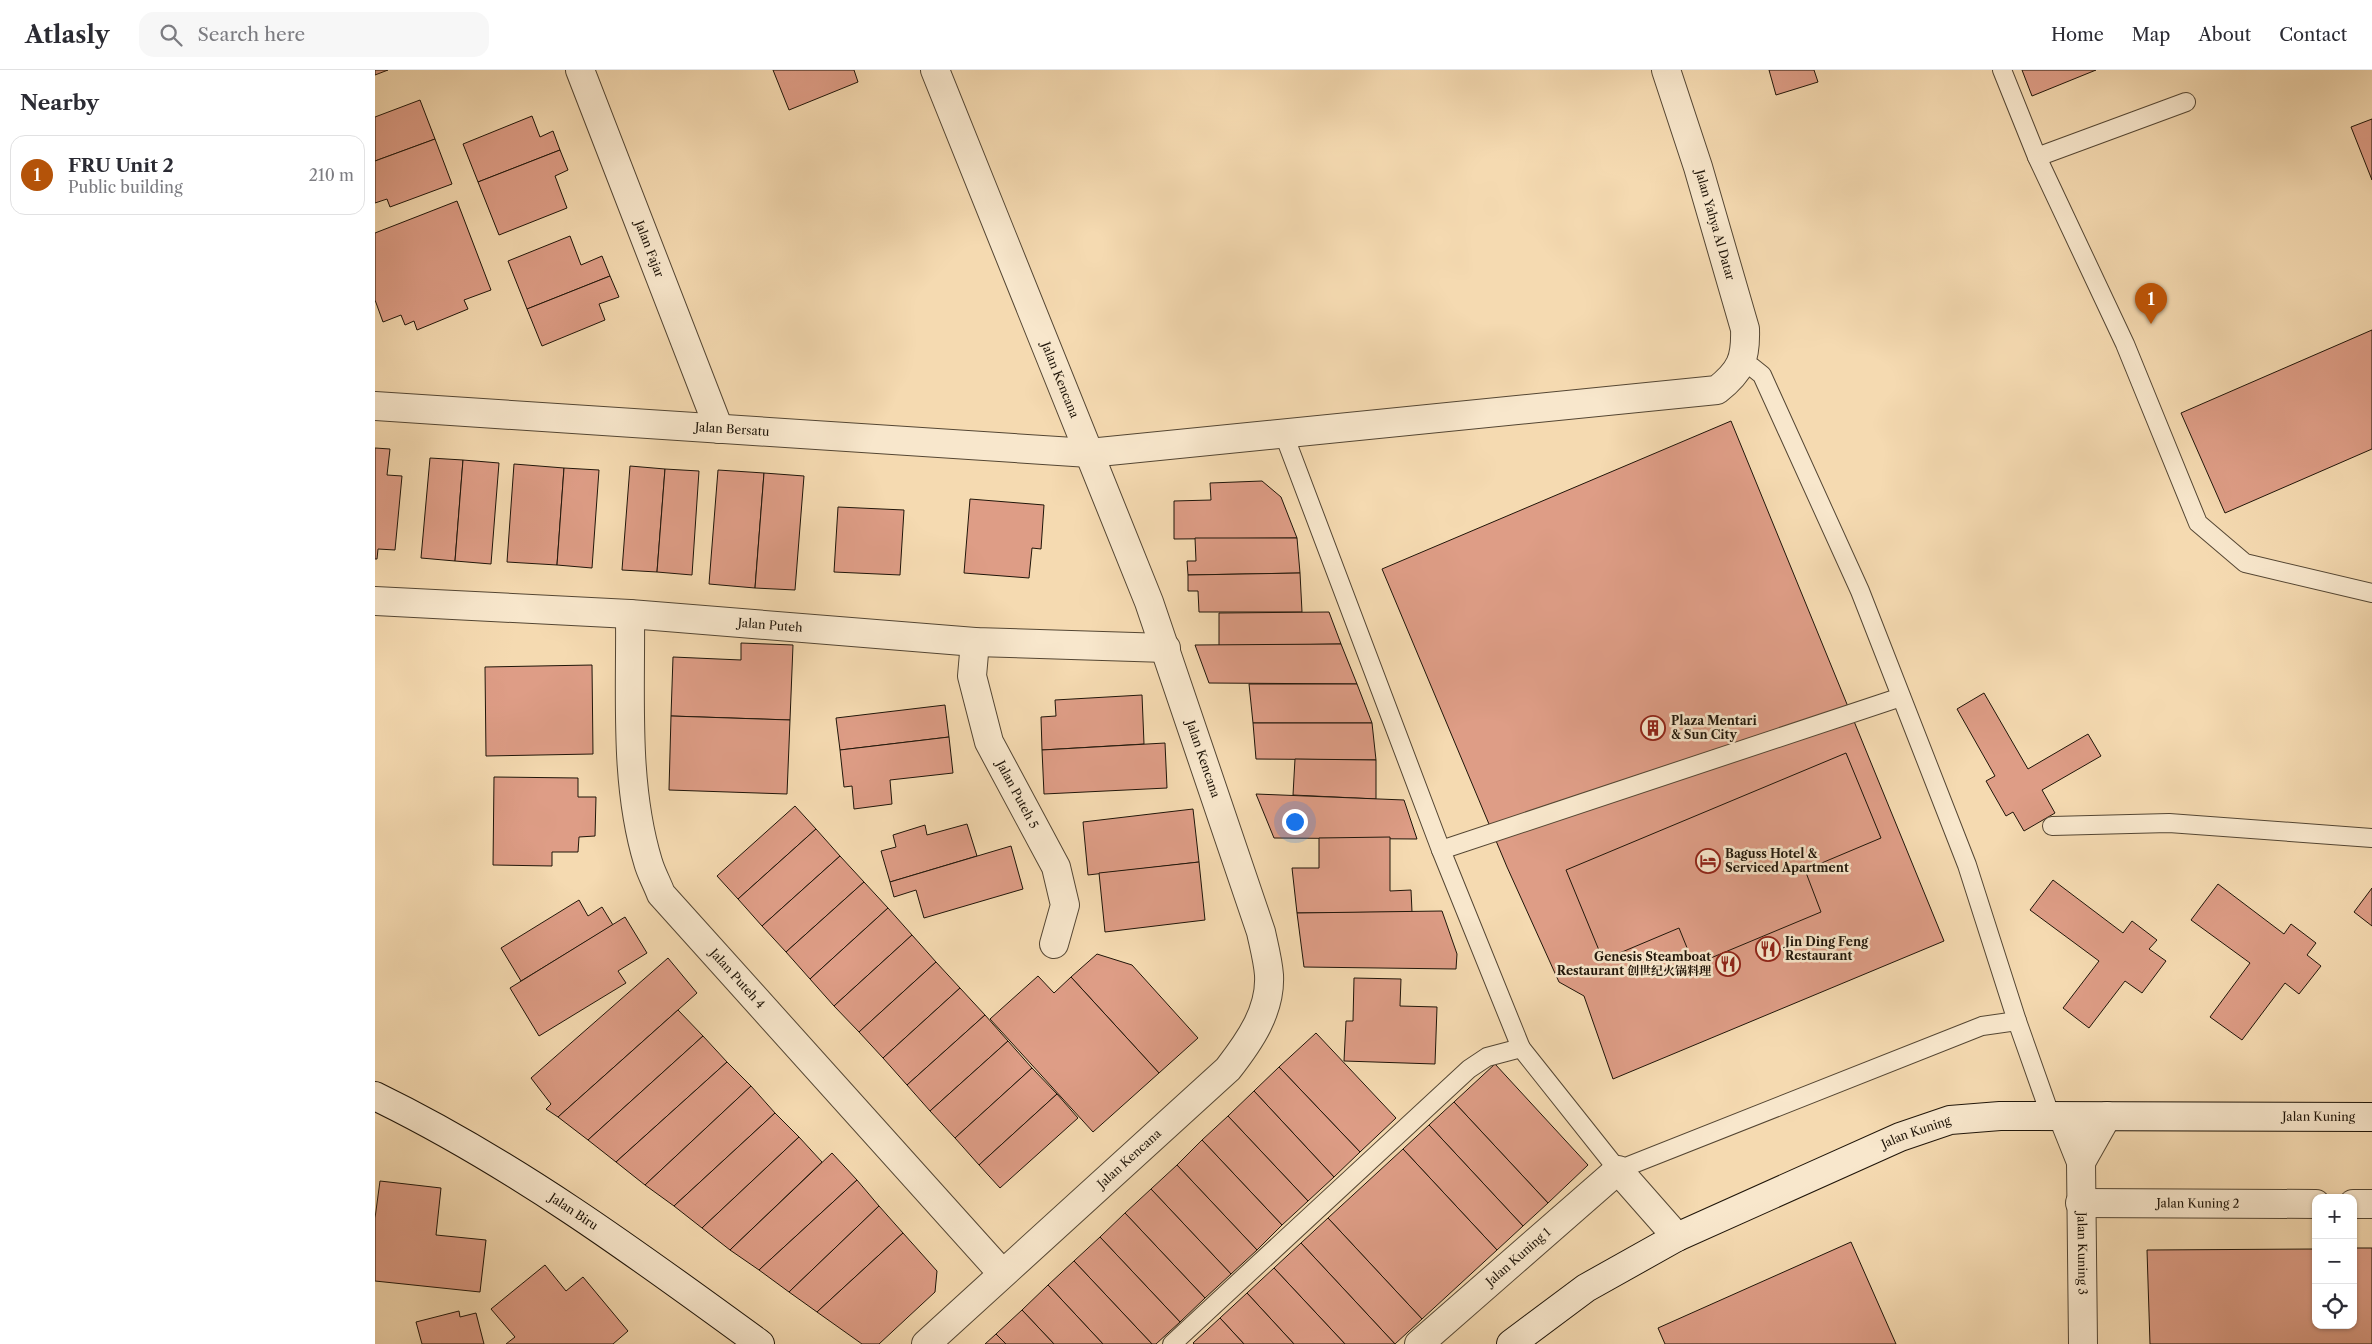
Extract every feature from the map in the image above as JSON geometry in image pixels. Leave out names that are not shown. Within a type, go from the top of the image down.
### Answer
[{"type":"street","name":"Jalan Fajar","points":[[580,70],[719,428]]},
{"type":"street","name":"Jalan Kencana","points":[[926,1344],[1229,1069],[1249,1042],[1264,1011],[1269,976],[1261,932],[1166,648],[935,70]]},
{"type":"street","name":"Jalan Yahya Al Datar","points":[[1666,70],[1698,167],[1745,329],[1745,347],[1736,372]]},
{"type":"street","name":"Jalan Bersatu","points":[[375,406],[1089,452],[1717,390],[1736,372]]},
{"type":"street","name":"Jalan Puteh","points":[[375,601],[630,614],[975,642],[1166,648]]},
{"type":"street","name":"Jalan Puteh 4","points":[[630,614],[632,768],[639,828],[648,863],[661,894],[1002,1273]]},
{"type":"street","name":"Jalan Puteh 5","points":[[975,642],[973,676],[989,742],[1056,867],[1065,905],[1054,944]]},
{"type":"street","name":"Jalan Biru","points":[[375,1096],[491,1158],[645,1260],[760,1344]]},
{"type":"street","name":"Jalan Kuning","points":[[1511,1344],[1586,1288],[1677,1237],[1818,1172],[1900,1137],[1950,1120],[2000,1116],[2372,1117]]},
{"type":"street","name":"Jalan Kuning 3","points":[[2083,1344],[2081,1162],[2107,1116]]},
{"type":"street","name":"Jalan Kuning 3","points":[[2057,1117],[2081,1162]]},
{"type":"street","points":[[1618,1170],[1677,1237]]},
{"type":"street","name":"Jalan Kuning 1","points":[[1419,1344],[1618,1170]]},
{"type":"street","name":"Jalan Kuning 2","points":[[2080,1203],[2312,1204]]},
{"type":"street","points":[[2357,1204],[2372,1204]]},
{"type":"lane","points":[[2002,70],[2037,157],[2125,344],[2198,523],[2245,563],[2372,593]]},
{"type":"lane","points":[[2037,157],[2187,102]]},
{"type":"lane","points":[[1736,372],[1752,367],[1762,375],[1860,591],[1967,866],[2017,1020],[2057,1117]]},
{"type":"lane","points":[[1283,432],[1441,850],[1521,1048],[1618,1170],[1982,1026],[2017,1020]]},
{"type":"lane","points":[[1441,850],[1901,697]]},
{"type":"lane","points":[[2053,826],[2169,824],[2372,838]]},
{"type":"lane","points":[[1172,1344],[1469,1069],[1487,1057],[1521,1048]]},
{"type":"building","points":[[375,70],[388,70],[375,75]]},
{"type":"building","points":[[773,70],[854,70],[858,82],[789,110]]},
{"type":"building","points":[[1769,70],[1814,70],[1818,82],[1776,95]]},
{"type":"building","points":[[2022,70],[2096,70],[2032,96]]},
{"type":"building","points":[[420,100],[435,139],[375,161],[375,117]]},
{"type":"building","points":[[532,116],[540,137],[553,131],[560,150],[478,182],[463,144]]},
{"type":"building","points":[[2372,119],[2372,180],[2351,127]]},
{"type":"building","points":[[435,139],[452,184],[390,207],[387,199],[375,203],[375,161]]},
{"type":"building","points":[[560,150],[568,170],[555,176],[567,208],[499,235],[478,182]]},
{"type":"building","points":[[457,201],[491,290],[464,300],[468,309],[417,330],[414,321],[405,325],[401,315],[383,322],[375,300],[375,233]]},
{"type":"building","points":[[570,236],[581,265],[602,256],[610,276],[527,309],[508,261]]},
{"type":"building","points":[[610,276],[619,297],[599,304],[605,320],[542,346],[527,309]]},
{"type":"building","points":[[2372,330],[2372,449],[2225,513],[2181,413]]},
{"type":"building","name":"Plaza Mentari & Sun City","points":[[1731,421],[1944,941],[1613,1079],[1584,996],[1559,982],[1507,867],[1382,569]]},
{"type":"building","points":[[375,448],[390,449],[387,475],[402,476],[395,550],[378,549],[377,559],[375,559]]},
{"type":"building","points":[[430,458],[463,460],[455,561],[421,558]]},
{"type":"building","points":[[463,460],[499,463],[491,564],[455,561]]},
{"type":"building","points":[[514,464],[564,468],[557,565],[507,562]]},
{"type":"building","points":[[630,466],[665,469],[657,572],[622,570]]},
{"type":"building","points":[[564,468],[599,470],[592,568],[557,565]]},
{"type":"building","points":[[665,469],[699,471],[692,575],[657,572]]},
{"type":"building","points":[[718,470],[764,473],[755,588],[709,584]]},
{"type":"building","points":[[764,473],[804,476],[795,590],[755,588]]},
{"type":"building","points":[[1262,481],[1281,497],[1297,538],[1174,539],[1174,501],[1211,500],[1210,483]]},
{"type":"building","points":[[970,499],[1044,505],[1041,549],[1032,548],[1029,578],[964,573]]},
{"type":"building","points":[[838,507],[904,510],[900,575],[834,572]]},
{"type":"building","points":[[1195,538],[1297,538],[1300,573],[1188,575],[1187,561],[1196,561]]},
{"type":"building","points":[[1300,573],[1302,612],[1199,612],[1198,591],[1188,591],[1188,575]]},
{"type":"building","points":[[1329,612],[1341,644],[1219,646],[1219,613]]},
{"type":"building","points":[[741,643],[793,645],[790,720],[671,716],[673,657],[741,660]]},
{"type":"building","points":[[1341,644],[1357,684],[1209,683],[1195,645]]},
{"type":"building","points":[[592,665],[593,754],[486,756],[485,667]]},
{"type":"building","points":[[1249,684],[1357,684],[1372,723],[1253,723]]},
{"type":"building","points":[[1984,693],[2028,769],[2088,734],[2101,756],[2042,790],[2055,813],[2024,831],[2013,812],[2006,816],[1986,781],[1995,776],[1957,709]]},
{"type":"building","points":[[1142,695],[1144,744],[1042,750],[1041,717],[1056,716],[1055,700]]},
{"type":"building","points":[[945,705],[949,737],[840,750],[836,718]]},
{"type":"building","points":[[671,716],[790,720],[787,794],[669,790]]},
{"type":"building","points":[[1253,723],[1372,723],[1376,760],[1256,759]]},
{"type":"building","points":[[949,737],[953,773],[890,780],[892,804],[854,809],[852,786],[844,787],[840,750]]},
{"type":"building","points":[[1165,743],[1167,788],[1044,794],[1042,750]]},
{"type":"building","name":"Baguss Hotel & Serviced Apartment","points":[[1846,753],[1881,838],[1805,870],[1821,912],[1694,965],[1679,928],[1603,960],[1566,870]]},
{"type":"building","points":[[1295,759],[1376,760],[1376,799],[1293,795]]},
{"type":"building","points":[[494,777],[578,778],[578,797],[596,797],[595,836],[579,837],[578,852],[552,852],[552,866],[493,865]]},
{"type":"building","points":[[1256,794],[1404,800],[1417,839],[1274,838]]},
{"type":"building","points":[[795,806],[816,829],[738,899],[717,876]]},
{"type":"building","points":[[1193,809],[1199,862],[1088,875],[1083,822]]},
{"type":"building","points":[[967,824],[977,856],[890,882],[881,851],[896,847],[893,835],[925,825],[927,835]]},
{"type":"building","points":[[816,829],[840,856],[762,926],[738,899]]},
{"type":"building","points":[[1390,837],[1390,891],[1411,890],[1412,912],[1297,913],[1292,868],[1319,868],[1319,838]]},
{"type":"building","points":[[1011,846],[1023,889],[924,918],[916,890],[894,897],[890,882]]},
{"type":"building","points":[[840,856],[864,882],[786,952],[762,926]]},
{"type":"building","points":[[1199,862],[1205,920],[1105,932],[1099,873]]},
{"type":"building","points":[[2053,880],[2123,933],[2132,921],[2157,940],[2149,949],[2166,961],[2142,993],[2125,981],[2089,1028],[2063,1008],[2099,961],[2030,910]]},
{"type":"building","points":[[864,882],[888,908],[810,979],[786,952]]},
{"type":"building","points":[[2218,884],[2284,934],[2291,924],[2316,943],[2307,955],[2321,966],[2299,994],[2285,983],[2242,1040],[2210,1017],[2250,963],[2191,920]]},
{"type":"building","points":[[2372,888],[2372,926],[2354,912]]},
{"type":"building","points":[[579,900],[588,916],[602,907],[613,925],[521,981],[501,948]]},
{"type":"building","points":[[888,908],[912,935],[834,1006],[810,979]]},
{"type":"building","points":[[1442,911],[1457,954],[1456,969],[1304,967],[1297,913]]},
{"type":"building","points":[[625,917],[647,953],[618,971],[626,983],[539,1036],[510,988]]},
{"type":"building","points":[[912,935],[936,962],[859,1032],[834,1006]]},
{"type":"building","points":[[1097,954],[1132,965],[1198,1038],[1159,1073],[1071,977]]},
{"type":"building","points":[[668,958],[697,993],[558,1117],[546,1109],[551,1104],[531,1078]]},
{"type":"building","points":[[936,962],[960,988],[883,1058],[859,1032]]},
{"type":"building","points":[[1038,976],[1054,993],[1071,977],[1159,1073],[1093,1132],[990,1019]]},
{"type":"building","points":[[1354,978],[1401,979],[1400,1006],[1437,1007],[1435,1064],[1344,1061],[1346,1021],[1353,1021]]},
{"type":"building","points":[[960,988],[985,1015],[907,1085],[883,1058]]},
{"type":"building","points":[[678,1010],[703,1036],[588,1140],[558,1117]]},
{"type":"building","points":[[985,1015],[1008,1041],[930,1111],[907,1085]]},
{"type":"building","points":[[1316,1033],[1396,1118],[1360,1152],[1279,1067]]},
{"type":"building","points":[[703,1036],[727,1062],[616,1162],[588,1140]]},
{"type":"building","points":[[1008,1041],[1032,1068],[955,1138],[930,1111]]},
{"type":"building","points":[[727,1062],[751,1086],[645,1185],[616,1162]]},
{"type":"building","points":[[1495,1064],[1588,1165],[1548,1203],[1454,1102]]},
{"type":"building","points":[[1279,1067],[1360,1152],[1334,1177],[1254,1091]]},
{"type":"building","points":[[1032,1068],[1057,1094],[979,1165],[955,1138]]},
{"type":"building","points":[[751,1086],[775,1113],[674,1206],[645,1185]]},
{"type":"building","points":[[1254,1091],[1334,1177],[1308,1201],[1228,1116]]},
{"type":"building","points":[[1057,1094],[1078,1118],[1000,1188],[979,1165]]},
{"type":"building","points":[[1454,1102],[1548,1203],[1523,1226],[1429,1125]]},
{"type":"building","points":[[775,1113],[799,1137],[702,1228],[674,1206]]},
{"type":"building","points":[[1228,1116],[1308,1201],[1282,1225],[1202,1140]]},
{"type":"building","points":[[1429,1125],[1523,1226],[1497,1250],[1403,1149]]},
{"type":"building","points":[[799,1137],[822,1162],[730,1250],[702,1228]]},
{"type":"building","points":[[1202,1140],[1282,1225],[1257,1250],[1177,1165]]},
{"type":"building","points":[[1403,1149],[1497,1250],[1422,1319],[1328,1218]]},
{"type":"building","points":[[832,1153],[857,1180],[759,1270],[730,1250]]},
{"type":"building","points":[[1177,1165],[1257,1250],[1231,1274],[1151,1189]]},
{"type":"building","points":[[857,1180],[879,1206],[789,1292],[759,1270]]},
{"type":"building","points":[[380,1181],[441,1188],[436,1235],[486,1240],[480,1292],[375,1281],[375,1218]]},
{"type":"building","points":[[1151,1189],[1231,1274],[1205,1298],[1125,1213]]},
{"type":"building","points":[[879,1206],[903,1233],[817,1312],[789,1292]]},
{"type":"building","points":[[1125,1213],[1205,1298],[1180,1322],[1100,1237]]},
{"type":"building","points":[[1328,1218],[1422,1319],[1395,1344],[1301,1243]]},
{"type":"building","points":[[903,1233],[937,1271],[935,1292],[879,1344],[862,1344],[817,1312]]},
{"type":"building","points":[[1100,1237],[1180,1322],[1156,1344],[1152,1344],[1074,1261]]},
{"type":"building","points":[[1851,1242],[1896,1344],[1665,1344],[1658,1328]]},
{"type":"building","points":[[1301,1243],[1395,1344],[1345,1344],[1274,1268]]},
{"type":"building","points":[[2357,1248],[2372,1248],[2372,1344],[2150,1344],[2147,1250],[2312,1249],[2312,1329],[2357,1329]]},
{"type":"building","points":[[1074,1261],[1152,1344],[1103,1344],[1048,1285]]},
{"type":"building","points":[[545,1265],[566,1291],[583,1277],[628,1331],[613,1344],[506,1344],[515,1337],[491,1309]]},
{"type":"building","points":[[1274,1268],[1345,1344],[1294,1344],[1247,1293]]},
{"type":"building","points":[[1048,1285],[1103,1344],[1054,1344],[1022,1310]]},
{"type":"building","points":[[1247,1293],[1294,1344],[1244,1344],[1220,1318]]},
{"type":"building","points":[[1022,1310],[1054,1344],[1006,1344],[996,1334]]},
{"type":"building","points":[[459,1311],[460,1317],[476,1313],[484,1344],[422,1344],[416,1322]]},
{"type":"building","points":[[1220,1318],[1244,1344],[1193,1343]]},
{"type":"building","points":[[996,1334],[1006,1344],[985,1344]]},
{"type":"place","name":"FRU Unit 2","points":[[2151,324]]},
{"type":"place","name":"Plaza Mentari & Sun City","points":[[1653,728]]},
{"type":"place","name":"Baguss Hotel & Serviced Apartment","points":[[1708,861]]},
{"type":"place","name":"Jin Ding Feng Restaurant","points":[[1768,949]]},
{"type":"place","name":"Genesis Steamboat Restaurant 创世纪火锅料理","points":[[1728,964]]}]
